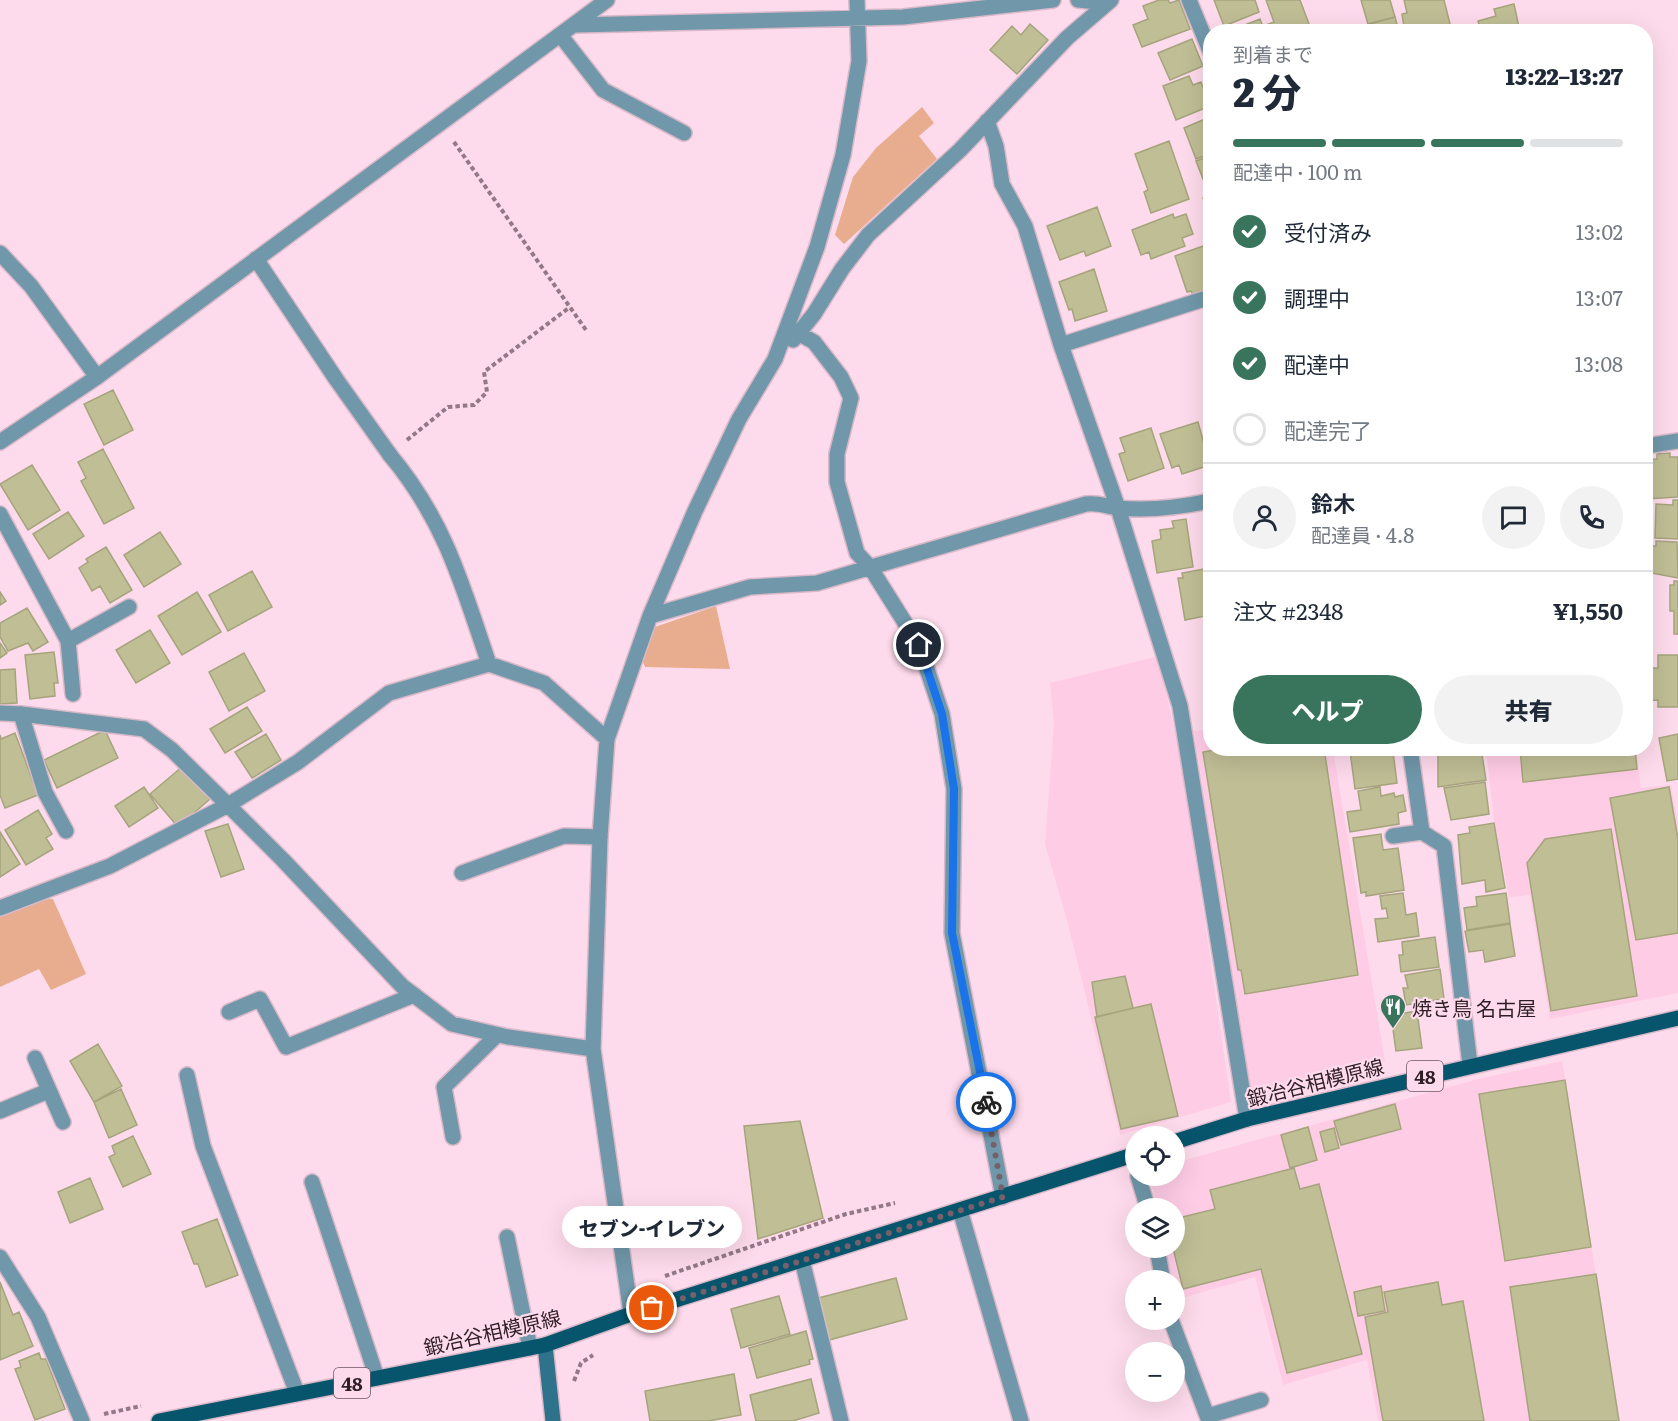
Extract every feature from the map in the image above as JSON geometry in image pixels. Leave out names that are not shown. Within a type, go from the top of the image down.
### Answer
[{"type":"main road","name":"鍛冶谷相模原線","points":[[1185,1139],[1247,1119],[1678,1018]]},
{"type":"main road","name":"鍛冶谷相模原線","points":[[159,1421],[538,1346],[631,1314],[960,1210],[1125,1162]]},
{"type":"street","points":[[0,442],[97,376],[608,0]]},
{"type":"street","points":[[631,1314],[592,1049],[600,837],[607,739],[650,616],[694,511],[729,439],[775,359],[817,247],[843,155],[859,61],[857,0]]},
{"type":"street","points":[[576,25],[903,17],[1053,0]]},
{"type":"street","points":[[1077,0],[1109,1]]},
{"type":"street","points":[[1189,0],[1203,34]]},
{"type":"street","points":[[775,359],[798,333],[868,235],[987,122],[1067,38],[1109,1]]},
{"type":"street","points":[[561,36],[603,90],[684,133]]},
{"type":"street","points":[[987,122],[996,146],[1002,184],[1025,226],[1061,345],[1118,508],[1180,706],[1247,1119]]},
{"type":"street","points":[[0,253],[31,286],[97,376]]},
{"type":"street","points":[[256,260],[336,379],[390,455],[414,484],[446,541],[489,664]]},
{"type":"street","points":[[1061,345],[1203,299]]},
{"type":"street","points":[[798,333],[814,342],[841,377],[851,398],[837,454],[837,482],[857,553],[870,567],[919,645],[942,714],[954,789],[952,933],[1003,1197]]},
{"type":"street","points":[[1653,445],[1678,441]]},
{"type":"street","points":[[650,616],[750,587],[818,583],[1086,504],[1096,503],[1118,508],[1168,507],[1203,502]]},
{"type":"street","points":[[0,514],[68,641],[73,694]]},
{"type":"street","points":[[68,641],[129,607]]},
{"type":"street","points":[[0,908],[110,866],[228,805],[298,762],[389,693],[489,664],[544,683],[607,739]]},
{"type":"street","points":[[0,713],[144,729],[172,750],[228,805],[414,995],[452,1024],[497,1035],[592,1049]]},
{"type":"street","points":[[21,714],[45,792],[66,831]]},
{"type":"street","points":[[1411,756],[1422,832]]},
{"type":"street","points":[[1393,836],[1422,832],[1444,846],[1470,1065]]},
{"type":"street","points":[[462,873],[564,836],[600,837]]},
{"type":"street","points":[[229,1012],[260,999],[286,1047],[414,995]]},
{"type":"street","points":[[453,1137],[444,1087],[497,1035]]},
{"type":"street","points":[[35,1058],[63,1122]]},
{"type":"street","points":[[187,1075],[203,1146],[297,1394]]},
{"type":"street","points":[[0,1111],[48,1091]]},
{"type":"street","points":[[312,1182],[377,1378]]},
{"type":"street","points":[[960,1210],[1021,1421]]},
{"type":"street","points":[[507,1236],[538,1346],[553,1421]]},
{"type":"street","points":[[0,1257],[38,1317],[82,1421]]},
{"type":"street","points":[[802,1260],[841,1421]]},
{"type":"street","points":[[1175,1330],[1208,1419],[1262,1400]]},
{"type":"path","points":[[440,122],[586,330]]},
{"type":"path","points":[[390,455],[448,407],[474,405],[487,392],[484,372],[570,307]]},
{"type":"path","points":[[657,1279],[846,1214],[897,1203]]},
{"type":"path","points":[[574,1388],[574,1378],[581,1363],[592,1355]]},
{"type":"shaded area","points":[[922,107],[934,123],[919,136],[937,159],[844,244],[835,235],[853,177],[876,148]]},
{"type":"shaded area","points":[[716,606],[730,669],[645,667],[643,662],[655,627]]},
{"type":"shaded area","points":[[1158,656],[1182,763],[1231,1102],[1150,1126],[1125,1126],[1125,1134],[1120,1135],[1068,924],[1045,844],[1054,724],[1050,683]]},
{"type":"shaded area","points":[[1203,730],[1203,756],[1334,756],[1385,1061],[1259,1094],[1248,1087],[1194,731]]},
{"type":"shaded area","points":[[1487,756],[1637,756],[1641,788],[1671,785],[1678,824],[1678,993],[1550,1019],[1530,895],[1509,897],[1494,820]]},
{"type":"shaded area","points":[[32,899],[53,899],[86,974],[51,990],[39,969],[0,987],[0,913]]},
{"type":"shaded area","points":[[1562,1061],[1619,1421],[1378,1421],[1367,1360],[1283,1385],[1255,1277],[1185,1297],[1185,1270],[1170,1270],[1168,1258],[1185,1258],[1185,1198],[1155,1198],[1152,1186],[1185,1186],[1185,1160],[1478,1079]]},
{"type":"building","points":[[1159,0],[1168,0],[1170,3],[1179,0],[1190,29],[1142,47],[1133,25],[1148,19],[1143,6]]},
{"type":"building","points":[[1214,0],[1255,0],[1259,12],[1229,24],[1223,24]]},
{"type":"building","points":[[1266,0],[1300,0],[1309,24],[1269,24],[1274,22]]},
{"type":"building","points":[[1361,0],[1390,0],[1395,17],[1368,24]]},
{"type":"building","points":[[1404,0],[1444,0],[1450,24],[1404,24],[1402,14],[1407,13]]},
{"type":"building","points":[[1514,4],[1518,24],[1479,24],[1478,21],[1496,16],[1494,9]]},
{"type":"building","points":[[1395,17],[1397,24],[1370,24]]},
{"type":"building","points":[[1260,19],[1262,24],[1247,24]]},
{"type":"building","points":[[1030,24],[1048,40],[1017,74],[990,50],[1012,26],[1021,35]]},
{"type":"building","points":[[1192,39],[1203,66],[1170,80],[1158,53]]},
{"type":"building","points":[[1189,76],[1193,85],[1201,82],[1203,109],[1176,120],[1163,86]]},
{"type":"building","points":[[1203,120],[1203,156],[1196,159],[1184,128]]},
{"type":"building","points":[[1169,141],[1189,199],[1151,213],[1144,192],[1148,190],[1135,154]]},
{"type":"building","points":[[1203,158],[1203,179],[1196,161]]},
{"type":"building","points":[[1097,207],[1111,246],[1086,256],[1084,251],[1060,260],[1047,226]]},
{"type":"building","points":[[1173,214],[1174,218],[1186,214],[1193,234],[1182,238],[1185,246],[1151,259],[1149,252],[1141,255],[1132,230]]},
{"type":"building","points":[[1203,246],[1203,291],[1193,295],[1191,291],[1187,292],[1175,256]]},
{"type":"building","points":[[1094,269],[1107,311],[1075,321],[1059,282]]},
{"type":"building","points":[[113,390],[133,430],[104,445],[84,404]]},
{"type":"building","points":[[1198,422],[1203,440],[1203,467],[1182,474],[1179,465],[1172,468],[1160,434]]},
{"type":"building","points":[[1151,428],[1164,468],[1128,481],[1119,454],[1125,452],[1120,438]]},
{"type":"building","points":[[103,449],[134,508],[104,524],[81,481],[86,478],[78,462]]},
{"type":"building","points":[[1670,453],[1670,457],[1678,457],[1678,497],[1653,499],[1653,459],[1657,459],[1657,454]]},
{"type":"building","points":[[32,465],[60,510],[28,530],[0,484]]},
{"type":"building","points":[[1673,500],[1678,500],[1678,539],[1655,538],[1656,504],[1673,505]]},
{"type":"building","points":[[68,512],[84,536],[49,559],[33,534]]},
{"type":"building","points":[[1186,519],[1193,567],[1157,573],[1152,541],[1161,539],[1160,530],[1174,528],[1172,521]]},
{"type":"building","points":[[160,532],[181,564],[144,587],[124,555]]},
{"type":"building","points":[[1656,541],[1677,542],[1678,578],[1653,573],[1653,546],[1656,546]]},
{"type":"building","points":[[106,547],[132,590],[110,603],[100,586],[92,591],[79,568],[88,562],[86,559]]},
{"type":"building","points":[[1203,569],[1203,616],[1185,620],[1178,578],[1183,578],[1182,573]]},
{"type":"building","points":[[252,571],[272,607],[228,631],[209,595]]},
{"type":"building","points":[[1674,581],[1678,581],[1678,634],[1674,634],[1674,611],[1670,611],[1670,585],[1674,585]]},
{"type":"building","points":[[0,592],[6,601],[0,605]]},
{"type":"building","points":[[197,592],[221,632],[182,655],[158,616]]},
{"type":"building","points":[[27,608],[48,642],[33,651],[28,643],[8,651],[0,637],[0,623]]},
{"type":"building","points":[[150,630],[170,663],[136,683],[116,650]]},
{"type":"building","points":[[0,643],[7,653],[0,658]]},
{"type":"building","points":[[54,652],[58,683],[54,683],[55,696],[30,699],[25,655]]},
{"type":"building","points":[[244,653],[265,691],[229,711],[209,672]]},
{"type":"building","points":[[1658,655],[1678,655],[1678,707],[1658,707],[1658,700],[1653,700],[1653,668],[1658,668]]},
{"type":"building","points":[[15,669],[17,703],[0,704],[0,670]]},
{"type":"building","points":[[247,707],[262,731],[225,753],[210,729]]},
{"type":"building","points":[[105,730],[118,758],[57,788],[44,760]]},
{"type":"building","points":[[15,733],[38,795],[5,808],[0,795],[0,735],[1,739]]},
{"type":"building","points":[[266,734],[281,760],[252,778],[235,752]]},
{"type":"building","points":[[1678,734],[1678,779],[1667,781],[1659,738]]},
{"type":"building","points":[[1204,756],[1325,756],[1358,975],[1245,994],[1241,970],[1238,970]]},
{"type":"building","points":[[1351,756],[1394,756],[1397,783],[1355,789]]},
{"type":"building","points":[[1438,756],[1482,756],[1486,780],[1438,787]]},
{"type":"building","points":[[1521,756],[1636,756],[1637,769],[1523,782]]},
{"type":"building","points":[[183,766],[210,799],[178,827],[150,794]]},
{"type":"building","points":[[1485,782],[1489,814],[1451,820],[1444,788]]},
{"type":"building","points":[[144,787],[158,808],[129,827],[115,806]]},
{"type":"building","points":[[1380,787],[1381,796],[1394,793],[1395,797],[1403,795],[1406,811],[1398,813],[1399,824],[1350,832],[1347,812],[1361,810],[1358,791]]},
{"type":"building","points":[[1669,787],[1678,839],[1678,933],[1636,940],[1610,798]]},
{"type":"building","points":[[38,810],[52,834],[46,838],[53,849],[26,865],[5,830]]},
{"type":"building","points":[[1494,823],[1505,888],[1486,892],[1485,880],[1462,884],[1458,835],[1470,833],[1469,827]]},
{"type":"building","points":[[228,824],[244,869],[221,877],[205,831]]},
{"type":"building","points":[[1611,829],[1637,996],[1551,1011],[1527,863],[1545,839]]},
{"type":"building","points":[[0,832],[20,864],[0,877]]},
{"type":"building","points":[[1381,834],[1383,850],[1398,848],[1404,890],[1366,896],[1366,892],[1361,893],[1353,838]]},
{"type":"building","points":[[1403,893],[1406,915],[1416,913],[1419,936],[1378,942],[1375,919],[1388,918],[1386,908],[1382,909],[1380,896]]},
{"type":"building","points":[[1506,893],[1510,923],[1467,930],[1464,908],[1477,906],[1476,897]]},
{"type":"building","points":[[1510,924],[1515,956],[1485,962],[1483,950],[1469,952],[1465,931]]},
{"type":"building","points":[[1435,937],[1439,967],[1401,972],[1399,955],[1403,955],[1402,942]]},
{"type":"building","points":[[1440,969],[1444,999],[1406,1005],[1403,988],[1408,988],[1405,975]]},
{"type":"building","points":[[1125,976],[1133,1008],[1097,1017],[1092,982]]},
{"type":"building","points":[[1151,1004],[1178,1116],[1125,1126],[1121,1129],[1095,1017]]},
{"type":"building","points":[[1417,1011],[1422,1048],[1396,1051],[1391,1015]]},
{"type":"building","points":[[98,1044],[122,1086],[94,1102],[70,1061]]},
{"type":"building","points":[[1565,1080],[1591,1247],[1505,1261],[1479,1094]]},
{"type":"building","points":[[121,1089],[137,1125],[109,1138],[94,1102]]},
{"type":"building","points":[[1395,1104],[1401,1129],[1341,1145],[1334,1121]]},
{"type":"building","points":[[800,1121],[823,1218],[758,1239],[744,1126]]},
{"type":"building","points":[[1308,1127],[1317,1160],[1290,1168],[1281,1135]]},
{"type":"building","points":[[1334,1128],[1339,1148],[1325,1152],[1320,1132]]},
{"type":"building","points":[[133,1136],[151,1174],[123,1187],[109,1157],[115,1154],[112,1146]]},
{"type":"building","points":[[1294,1168],[1300,1189],[1319,1184],[1362,1354],[1287,1373],[1261,1269],[1185,1288],[1185,1270],[1178,1270],[1175,1258],[1185,1258],[1185,1216],[1215,1209],[1210,1190]]},
{"type":"building","points":[[90,1178],[103,1209],[70,1223],[58,1192]]},
{"type":"building","points":[[217,1219],[238,1275],[206,1287],[198,1264],[194,1264],[182,1232]]},
{"type":"building","points":[[1596,1274],[1619,1421],[1530,1421],[1510,1287]]},
{"type":"building","points":[[896,1278],[907,1319],[829,1340],[818,1298]]},
{"type":"building","points":[[0,1282],[13,1315],[19,1312],[33,1346],[0,1360]]},
{"type":"building","points":[[1438,1282],[1442,1305],[1463,1301],[1484,1421],[1383,1421],[1365,1317],[1388,1312],[1384,1292]]},
{"type":"building","points":[[1381,1286],[1385,1311],[1358,1316],[1354,1292]]},
{"type":"building","points":[[779,1296],[790,1334],[741,1348],[731,1309]]},
{"type":"building","points":[[806,1331],[813,1359],[809,1360],[810,1364],[757,1378],[749,1348]]},
{"type":"building","points":[[39,1353],[41,1359],[46,1359],[65,1409],[35,1420],[15,1369],[21,1367],[19,1361]]},
{"type":"building","points":[[734,1374],[741,1415],[709,1421],[650,1421],[645,1391]]},
{"type":"building","points":[[811,1379],[819,1413],[793,1421],[756,1421],[750,1395]]},
{"type":"way so far","points":[[652,1308],[1003,1197],[986,1102]]},
{"type":"place","name":"焼き鳥 名古屋","points":[[1393,1030]]},
{"type":"place","name":"セブン-イレブン","points":[[652,1308]]},
{"type":"route","points":[[919,645],[942,714],[954,789],[952,933],[986,1102]]}]
